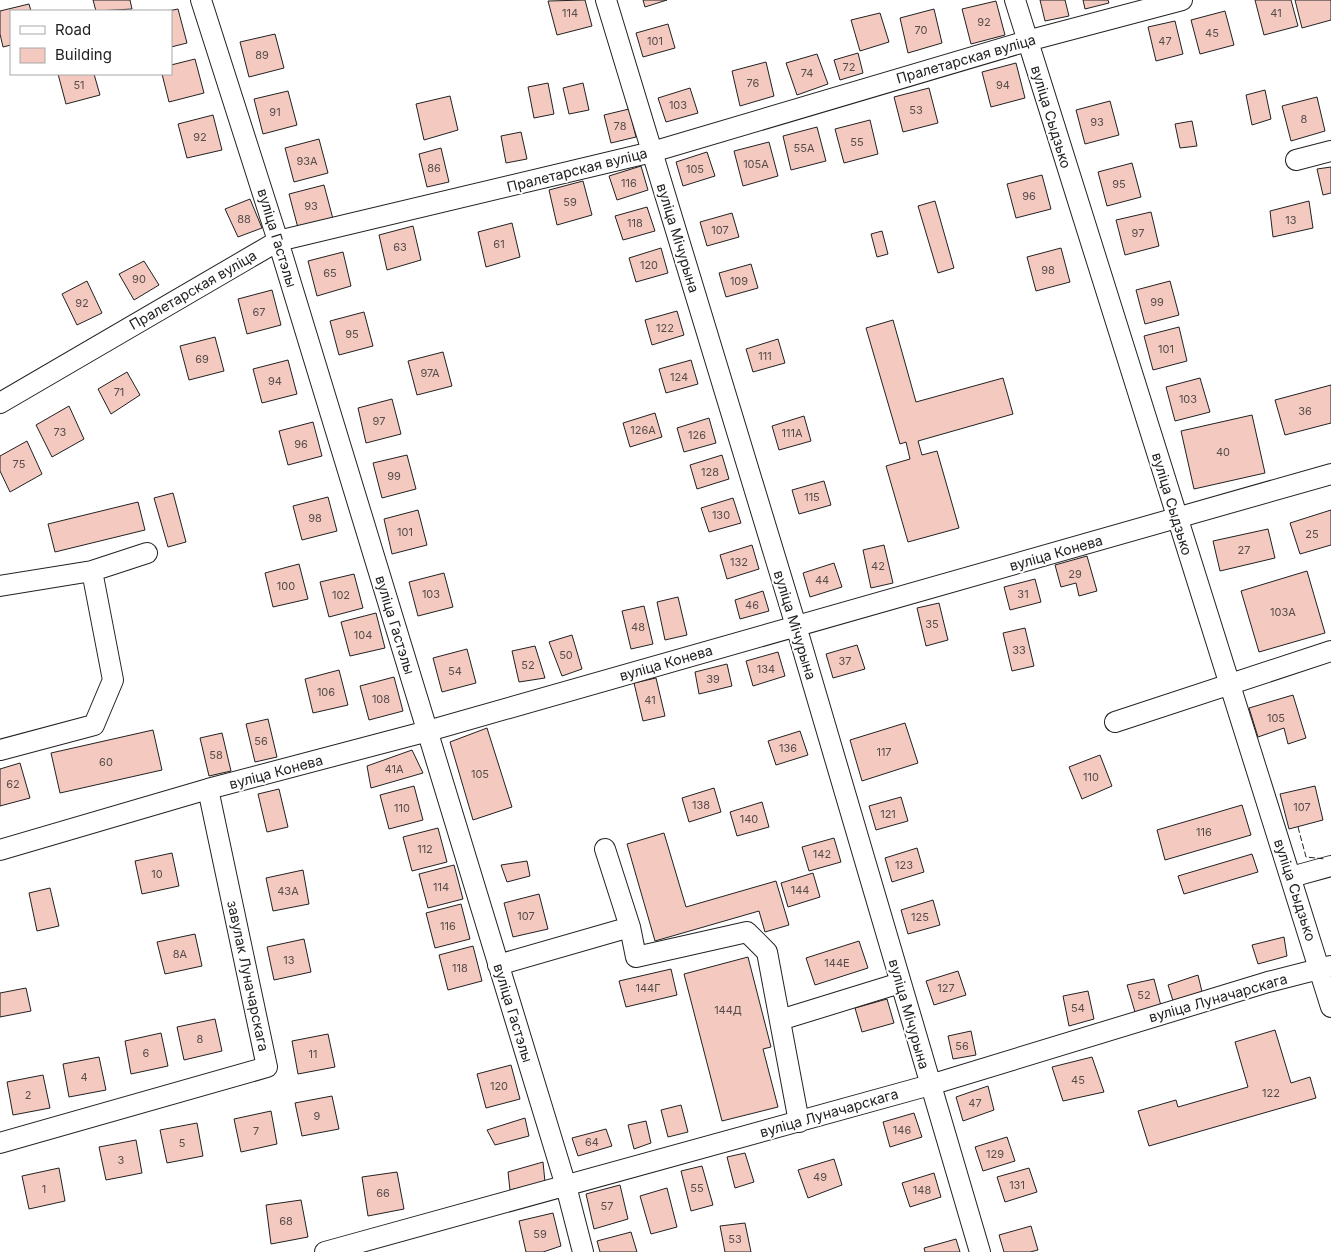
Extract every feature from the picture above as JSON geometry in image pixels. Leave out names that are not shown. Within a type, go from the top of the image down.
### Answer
[{"type":"street","name":"вуліца Гастэлы","points":[[201,0],[278,241],[428,732],[566,1186],[583,1252]]},
{"type":"street","name":"вуліца Мічурына","points":[[606,0],[796,626],[980,1252]]},
{"type":"street","name":"вуліца Сыдзько","points":[[1015,0],[1176,519],[1291,877],[1326,968],[1331,1007]]},
{"type":"street","name":"Пралетарская вуліца","points":[[0,403],[278,241],[652,152],[1027,41],[1182,0]]},
{"type":"street","points":[[1296,160],[1331,151]]},
{"type":"street","name":"вуліца Конева","points":[[0,850],[208,789],[428,732],[1331,474]]},
{"type":"street","points":[[0,586],[92,572],[147,552]]},
{"type":"street","points":[[0,750],[94,725],[113,680],[92,572]]},
{"type":"street","points":[[1115,722],[1331,651]]},
{"type":"street","name":"завулак Луначарскага","points":[[0,1143],[268,1067],[208,789]]},
{"type":"street","points":[[605,849],[630,927],[636,958],[748,932],[767,952],[799,1122]]},
{"type":"street","points":[[1291,877],[1331,866]]},
{"type":"street","points":[[498,966],[630,927]]},
{"type":"street","name":"вуліца Луначарскага","points":[[325,1252],[930,1085],[1268,982],[1326,968]]},
{"type":"street","points":[[780,1020],[900,983]]},
{"type":"building","points":[[93,0],[130,0],[132,9],[114,10],[96,10]]},
{"type":"building","points":[[585,0],[592,26],[557,35],[548,1]]},
{"type":"building","points":[[643,0],[667,0],[645,7]]},
{"type":"building","points":[[1040,0],[1065,0],[1069,16],[1045,21]]},
{"type":"building","points":[[1083,0],[1108,0],[1109,3],[1085,9]]},
{"type":"building","points":[[1255,0],[1291,0],[1298,26],[1264,35]]},
{"type":"building","points":[[1295,0],[1331,0],[1331,20],[1302,28]]},
{"type":"building","points":[[996,1],[1005,35],[971,44],[962,9]]},
{"type":"building","points":[[29,4],[31,10],[10,10],[10,45],[3,47],[0,34],[0,11]]},
{"type":"building","points":[[178,9],[187,43],[172,47],[172,10]]},
{"type":"building","points":[[934,9],[942,43],[908,53],[900,18]]},
{"type":"building","points":[[1225,11],[1234,45],[1200,54],[1191,20]]},
{"type":"building","points":[[880,13],[889,42],[860,51],[851,20]]},
{"type":"building","points":[[1175,21],[1183,54],[1156,61],[1148,27]]},
{"type":"building","points":[[668,24],[675,48],[643,57],[636,33]]},
{"type":"building","points":[[275,34],[284,68],[249,77],[240,42]]},
{"type":"building","points":[[858,53],[863,73],[840,80],[834,60]]},
{"type":"building","points":[[817,54],[828,84],[797,95],[786,63]]},
{"type":"building","points":[[195,59],[204,93],[169,102],[162,75],[172,75],[172,65]]},
{"type":"building","points":[[766,62],[774,96],[740,106],[732,71]]},
{"type":"building","points":[[1016,63],[1025,98],[991,107],[982,72]]},
{"type":"building","points":[[58,75],[94,75],[100,95],[66,104]]},
{"type":"building","points":[[548,83],[554,114],[534,118],[528,87]]},
{"type":"building","points":[[583,83],[589,110],[569,114],[563,88]]},
{"type":"building","points":[[690,88],[698,113],[666,122],[658,98]]},
{"type":"building","points":[[929,88],[938,123],[903,132],[894,97]]},
{"type":"building","points":[[1265,90],[1271,119],[1252,125],[1246,95]]},
{"type":"building","points":[[288,91],[297,125],[263,134],[254,99]]},
{"type":"building","points":[[450,96],[458,130],[424,140],[416,104]]},
{"type":"building","points":[[1317,97],[1325,131],[1291,141],[1282,106]]},
{"type":"building","points":[[1110,101],[1119,135],[1085,144],[1076,110]]},
{"type":"building","points":[[629,109],[636,137],[611,143],[604,115]]},
{"type":"building","points":[[213,115],[222,150],[187,158],[178,124]]},
{"type":"building","points":[[870,120],[878,154],[844,163],[835,129]]},
{"type":"building","points":[[1192,121],[1197,146],[1180,148],[1175,124]]},
{"type":"building","points":[[817,127],[826,161],[791,170],[783,136]]},
{"type":"building","points":[[521,132],[527,159],[506,163],[501,136]]},
{"type":"building","points":[[319,139],[328,173],[294,182],[285,148]]},
{"type":"building","points":[[769,142],[778,176],[743,186],[734,151]]},
{"type":"building","points":[[441,148],[449,182],[427,187],[419,154]]},
{"type":"building","points":[[707,152],[715,176],[683,186],[676,162]]},
{"type":"building","points":[[1132,163],[1141,197],[1107,206],[1098,172]]},
{"type":"building","points":[[641,166],[648,190],[617,200],[609,176]]},
{"type":"building","points":[[1331,167],[1331,193],[1323,195],[1317,169]]},
{"type":"building","points":[[1042,175],[1051,209],[1016,218],[1007,184]]},
{"type":"building","points":[[583,181],[592,215],[557,225],[549,190]]},
{"type":"building","points":[[324,185],[333,219],[298,228],[289,194]]},
{"type":"building","points":[[250,199],[262,228],[238,237],[225,209]]},
{"type":"building","points":[[935,201],[954,268],[938,273],[918,206]]},
{"type":"building","points":[[1309,201],[1313,228],[1273,237],[1270,211]]},
{"type":"building","points":[[647,207],[655,231],[623,240],[615,216]]},
{"type":"building","points":[[1151,212],[1159,246],[1125,255],[1116,220]]},
{"type":"building","points":[[732,213],[739,237],[707,246],[700,222]]},
{"type":"building","points":[[512,223],[520,257],[486,267],[478,232]]},
{"type":"building","points":[[413,226],[421,260],[387,270],[379,235]]},
{"type":"building","points":[[882,231],[888,254],[877,257],[871,234]]},
{"type":"building","points":[[661,248],[668,273],[636,282],[629,258]]},
{"type":"building","points":[[1061,248],[1070,282],[1036,291],[1027,257]]},
{"type":"building","points":[[343,252],[351,286],[317,296],[308,261]]},
{"type":"building","points":[[144,261],[159,285],[134,300],[119,274]]},
{"type":"building","points":[[751,264],[758,288],[726,297],[719,273]]},
{"type":"building","points":[[87,281],[102,313],[77,325],[62,294]]},
{"type":"building","points":[[1170,281],[1179,315],[1145,324],[1136,290]]},
{"type":"building","points":[[272,290],[281,325],[247,334],[238,299]]},
{"type":"building","points":[[677,311],[684,335],[652,345],[645,320]]},
{"type":"building","points":[[364,312],[373,346],[339,355],[330,321]]},
{"type":"building","points":[[893,320],[916,402],[1003,378],[1013,414],[918,441],[922,455],[937,451],[959,528],[908,542],[886,466],[910,459],[906,442],[900,444],[866,328]]},
{"type":"building","points":[[1179,327],[1187,361],[1153,370],[1144,336]]},
{"type":"building","points":[[215,337],[224,371],[189,380],[180,346]]},
{"type":"building","points":[[778,339],[785,363],[753,372],[746,349]]},
{"type":"building","points":[[443,352],[452,386],[417,395],[408,361]]},
{"type":"building","points":[[288,360],[297,394],[262,403],[253,369]]},
{"type":"building","points":[[691,360],[698,384],[666,393],[659,369]]},
{"type":"building","points":[[127,372],[140,395],[111,414],[98,389]]},
{"type":"building","points":[[1200,378],[1210,412],[1175,421],[1166,387]]},
{"type":"building","points":[[1331,385],[1331,423],[1285,435],[1275,400]]},
{"type":"building","points":[[392,399],[401,434],[366,443],[358,408]]},
{"type":"building","points":[[69,406],[84,439],[52,457],[36,425]]},
{"type":"building","points":[[655,413],[662,437],[630,447],[623,423]]},
{"type":"building","points":[[1252,415],[1265,473],[1194,489],[1181,431]]},
{"type":"building","points":[[804,416],[811,441],[779,450],[772,426]]},
{"type":"building","points":[[709,418],[716,443],[684,452],[677,428]]},
{"type":"building","points":[[313,422],[322,456],[288,465],[279,431]]},
{"type":"building","points":[[27,441],[42,474],[10,492],[0,471],[0,456]]},
{"type":"building","points":[[407,455],[416,489],[382,498],[373,463]]},
{"type":"building","points":[[722,455],[729,479],[697,489],[690,465]]},
{"type":"building","points":[[824,481],[831,505],[799,514],[792,490]]},
{"type":"building","points":[[173,493],[186,542],[168,547],[154,498]]},
{"type":"building","points":[[328,497],[337,531],[302,540],[293,506]]},
{"type":"building","points":[[733,498],[741,523],[709,532],[701,508]]},
{"type":"building","points":[[138,502],[145,530],[55,552],[48,524]]},
{"type":"building","points":[[418,510],[427,545],[392,554],[384,519]]},
{"type":"building","points":[[1331,510],[1331,545],[1300,554],[1290,523]]},
{"type":"building","points":[[1268,529],[1275,558],[1220,571],[1213,541]]},
{"type":"building","points":[[752,545],[759,569],[727,579],[720,555]]},
{"type":"building","points":[[884,545],[893,583],[871,588],[863,550]]},
{"type":"building","points":[[1087,556],[1097,591],[1079,596],[1076,583],[1061,587],[1055,565]]},
{"type":"building","points":[[834,563],[842,587],[810,597],[803,573]]},
{"type":"building","points":[[299,564],[308,599],[273,607],[265,573]]},
{"type":"building","points":[[1307,571],[1325,633],[1259,652],[1241,591]]},
{"type":"building","points":[[444,573],[453,607],[418,616],[409,582]]},
{"type":"building","points":[[354,574],[363,608],[329,617],[320,582]]},
{"type":"building","points":[[1035,579],[1041,602],[1010,610],[1004,587]]},
{"type":"building","points":[[763,591],[769,611],[740,619],[735,600]]},
{"type":"building","points":[[678,597],[687,635],[665,640],[657,602]]},
{"type":"building","points":[[939,603],[948,640],[926,646],[917,608]]},
{"type":"building","points":[[644,606],[653,644],[631,649],[622,611]]},
{"type":"building","points":[[376,613],[385,648],[350,656],[341,622]]},
{"type":"building","points":[[1025,628],[1034,666],[1012,671],[1003,633]]},
{"type":"building","points":[[572,635],[582,669],[562,676],[549,642]]},
{"type":"building","points":[[857,645],[865,669],[833,678],[826,654]]},
{"type":"building","points":[[535,646],[545,678],[519,682],[512,651]]},
{"type":"building","points":[[467,649],[476,683],[442,692],[433,658]]},
{"type":"building","points":[[778,652],[785,676],[753,686],[746,661]]},
{"type":"building","points":[[727,664],[732,686],[699,694],[695,672]]},
{"type":"building","points":[[339,670],[348,705],[313,713],[305,679]]},
{"type":"building","points":[[394,677],[403,711],[369,720],[360,686]]},
{"type":"building","points":[[656,678],[665,716],[643,721],[634,683]]},
{"type":"building","points":[[1293,695],[1306,738],[1288,744],[1284,728],[1258,737],[1249,708]]},
{"type":"building","points":[[268,719],[277,757],[255,762],[246,724]]},
{"type":"building","points":[[905,723],[918,763],[862,781],[850,740]]},
{"type":"building","points":[[487,728],[512,807],[473,820],[450,742]]},
{"type":"building","points":[[153,730],[162,770],[60,793],[51,753]]},
{"type":"building","points":[[800,731],[808,755],[776,765],[768,741]]},
{"type":"building","points":[[222,733],[231,771],[209,776],[200,738]]},
{"type":"building","points":[[412,750],[423,773],[371,788],[367,766]]},
{"type":"building","points":[[1100,755],[1112,786],[1082,799],[1069,767]]},
{"type":"building","points":[[20,763],[30,798],[0,806],[0,769]]},
{"type":"building","points":[[414,786],[423,820],[389,829],[380,795]]},
{"type":"building","points":[[1315,786],[1323,820],[1289,829],[1280,794]]},
{"type":"building","points":[[714,788],[721,812],[689,822],[682,798]]},
{"type":"building","points":[[279,789],[288,827],[267,832],[258,794]]},
{"type":"building","points":[[901,797],[908,821],[876,830],[869,806]]},
{"type":"building","points":[[762,802],[769,827],[737,836],[730,812]]},
{"type":"building","points":[[1242,805],[1251,835],[1165,860],[1157,830]]},
{"type":"building","points":[[438,828],[447,862],[412,871],[403,837]]},
{"type":"building","points":[[664,833],[686,907],[776,881],[789,925],[765,932],[759,911],[655,941],[627,844]]},
{"type":"building","points":[[834,838],[841,862],[809,871],[802,847]]},
{"type":"building","points":[[917,848],[924,872],[892,882],[885,858]]},
{"type":"building","points":[[172,853],[179,886],[142,894],[135,861]]},
{"type":"building","points":[[1252,854],[1258,872],[1184,894],[1178,876]]},
{"type":"building","points":[[527,861],[530,876],[507,882],[501,865]]},
{"type":"building","points":[[454,865],[463,899],[428,908],[419,874]]},
{"type":"building","points":[[303,870],[309,904],[273,911],[266,878]]},
{"type":"building","points":[[813,873],[820,897],[788,907],[781,883]]},
{"type":"building","points":[[50,888],[59,926],[37,931],[29,893]]},
{"type":"building","points":[[539,894],[548,929],[513,937],[504,903]]},
{"type":"building","points":[[933,900],[940,925],[908,934],[901,910]]},
{"type":"building","points":[[461,904],[470,939],[435,948],[426,913]]},
{"type":"building","points":[[195,934],[202,966],[165,974],[157,942]]},
{"type":"building","points":[[1284,937],[1287,956],[1258,964],[1252,945]]},
{"type":"building","points":[[304,939],[311,972],[274,980],[267,947]]},
{"type":"building","points":[[859,941],[868,968],[815,985],[806,958]]},
{"type":"building","points":[[473,946],[482,981],[448,990],[439,955]]},
{"type":"building","points":[[748,957],[771,1047],[763,1049],[778,1107],[722,1121],[684,974]]},
{"type":"building","points":[[671,969],[677,995],[626,1007],[619,981]]},
{"type":"building","points":[[958,971],[966,995],[934,1005],[926,981]]},
{"type":"building","points":[[1198,975],[1203,996],[1174,1004],[1168,985]]},
{"type":"building","points":[[1154,979],[1161,1006],[1135,1012],[1127,985]]},
{"type":"building","points":[[26,988],[31,1011],[0,1017],[0,993]]},
{"type":"building","points":[[1088,991],[1094,1019],[1069,1026],[1063,996]]},
{"type":"building","points":[[887,999],[894,1023],[862,1032],[855,1008]]},
{"type":"building","points":[[215,1019],[222,1051],[184,1060],[177,1027]]},
{"type":"building","points":[[1275,1030],[1291,1083],[1310,1077],[1316,1098],[1149,1146],[1138,1111],[1176,1100],[1178,1107],[1248,1087],[1235,1042]]},
{"type":"building","points":[[971,1031],[976,1055],[953,1059],[948,1036]]},
{"type":"building","points":[[161,1033],[168,1066],[131,1074],[125,1041]]},
{"type":"building","points":[[328,1034],[335,1067],[298,1074],[292,1041]]},
{"type":"building","points":[[99,1057],[106,1090],[69,1097],[63,1064]]},
{"type":"building","points":[[1092,1057],[1104,1092],[1063,1101],[1052,1067]]},
{"type":"building","points":[[511,1065],[520,1099],[486,1108],[477,1074]]},
{"type":"building","points":[[43,1075],[50,1108],[13,1115],[7,1082]]},
{"type":"building","points":[[988,1086],[994,1110],[963,1121],[956,1097]]},
{"type":"building","points":[[332,1096],[339,1129],[302,1136],[295,1103]]},
{"type":"building","points":[[681,1105],[688,1132],[668,1137],[661,1110]]},
{"type":"building","points":[[271,1111],[277,1144],[241,1152],[234,1119]]},
{"type":"building","points":[[914,1113],[922,1137],[890,1147],[883,1122]]},
{"type":"building","points":[[525,1118],[529,1136],[495,1145],[487,1130]]},
{"type":"building","points":[[646,1121],[651,1143],[634,1149],[628,1125]]},
{"type":"building","points":[[197,1123],[203,1156],[167,1163],[160,1130]]},
{"type":"building","points":[[606,1129],[612,1146],[578,1156],[572,1138]]},
{"type":"building","points":[[1007,1137],[1015,1161],[983,1171],[975,1147]]},
{"type":"building","points":[[136,1140],[142,1173],[106,1180],[99,1147]]},
{"type":"building","points":[[745,1153],[754,1182],[735,1188],[727,1157]]},
{"type":"building","points":[[834,1159],[842,1185],[808,1198],[798,1170]]},
{"type":"building","points":[[543,1162],[545,1182],[510,1190],[508,1172]]},
{"type":"building","points":[[702,1166],[713,1205],[691,1211],[681,1171]]},
{"type":"building","points":[[59,1168],[65,1201],[29,1209],[22,1176]]},
{"type":"building","points":[[1029,1168],[1037,1192],[1005,1202],[997,1177]]},
{"type":"building","points":[[397,1172],[404,1209],[368,1216],[362,1177]]},
{"type":"building","points":[[934,1173],[941,1197],[910,1207],[902,1183]]},
{"type":"building","points":[[620,1185],[628,1219],[594,1229],[586,1194]]},
{"type":"building","points":[[667,1188],[677,1227],[651,1234],[640,1196]]},
{"type":"building","points":[[301,1200],[308,1237],[271,1244],[266,1205]]},
{"type":"building","points":[[553,1213],[561,1246],[543,1252],[526,1252],[519,1221]]},
{"type":"building","points":[[745,1223],[751,1252],[725,1252],[720,1226]]},
{"type":"building","points":[[1031,1226],[1038,1250],[1030,1252],[1004,1252],[999,1235]]},
{"type":"building","points":[[631,1232],[637,1252],[600,1252],[597,1241]]},
{"type":"building","points":[[956,1239],[960,1252],[925,1252],[924,1248]]},
{"type":"fence","points":[[1298,827],[1306,857],[1325,859]]}]
